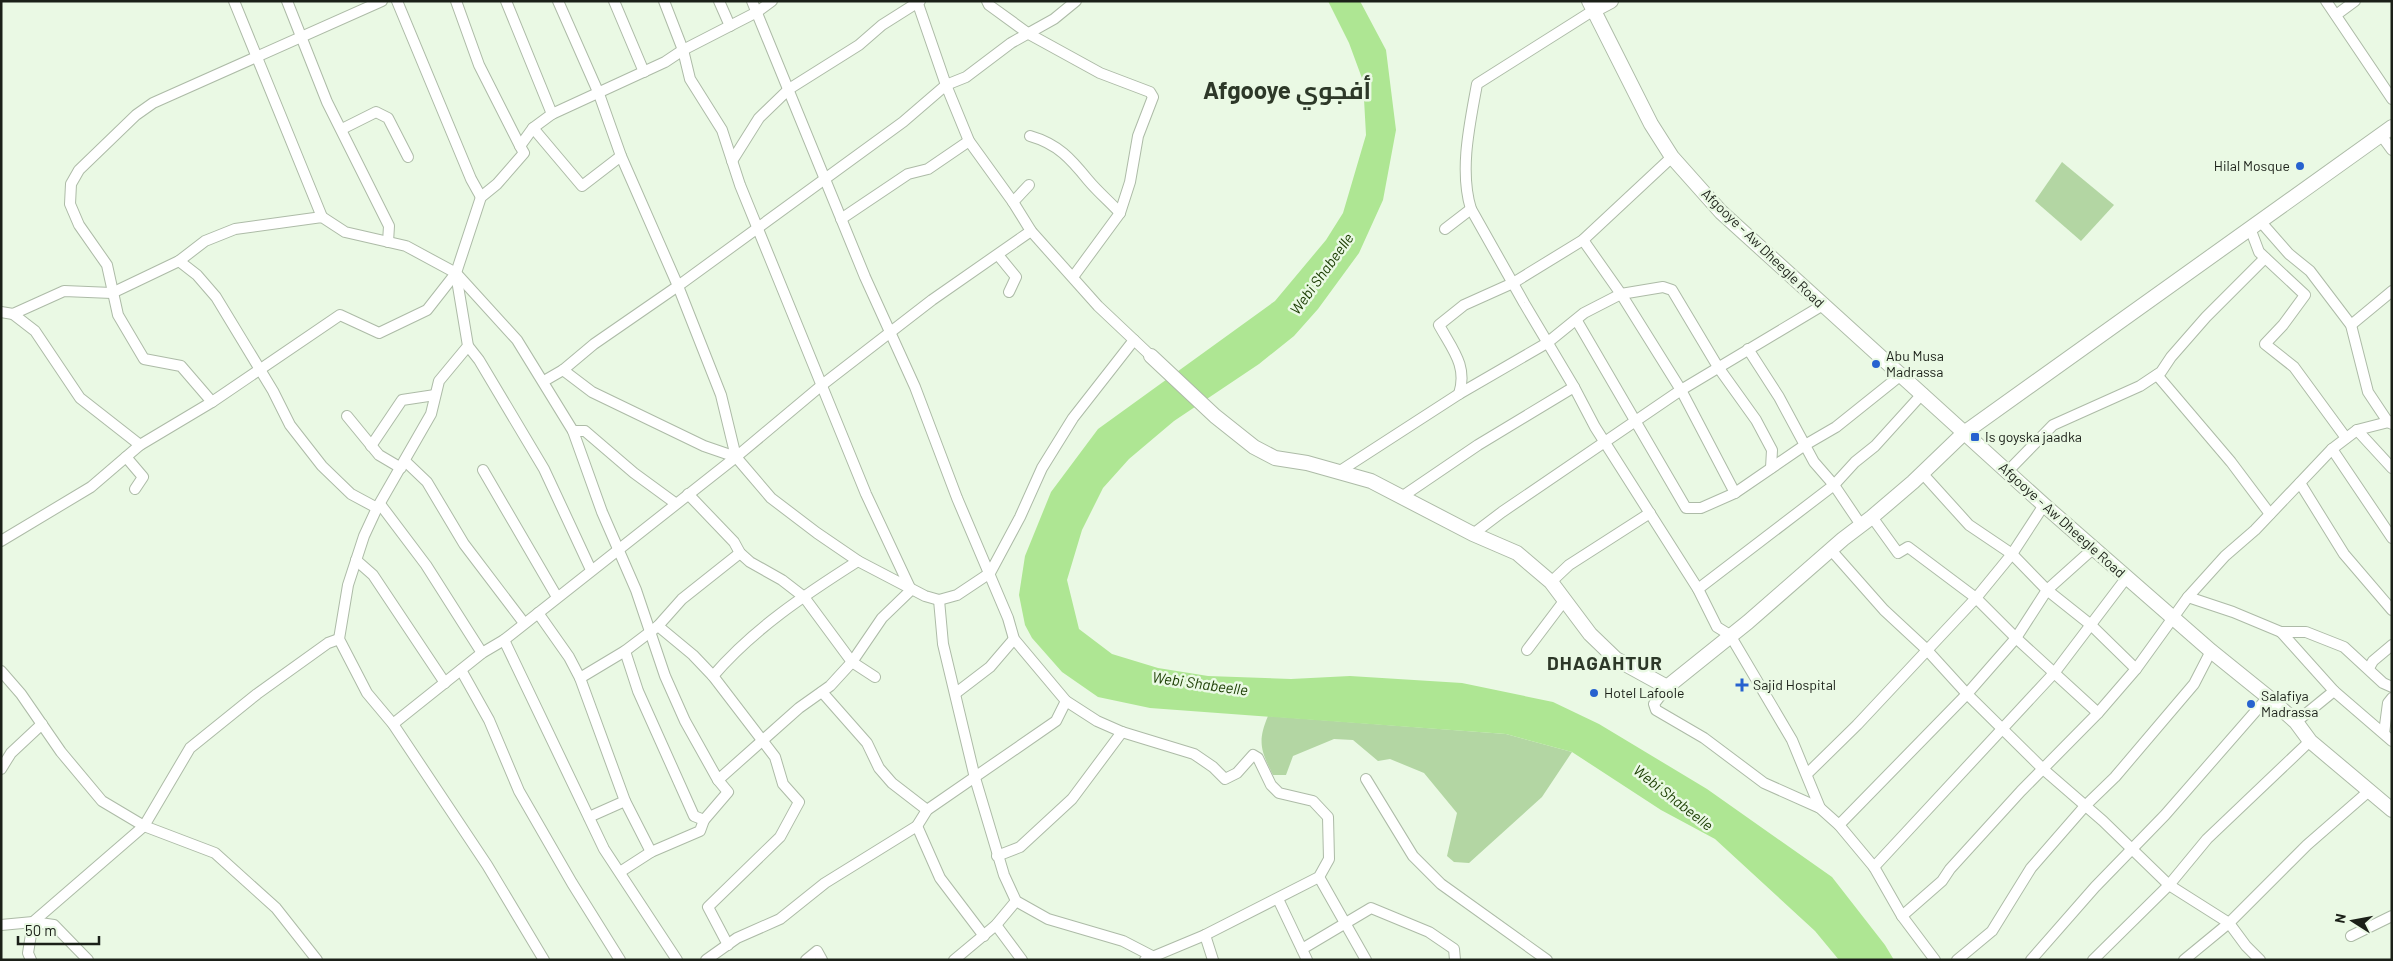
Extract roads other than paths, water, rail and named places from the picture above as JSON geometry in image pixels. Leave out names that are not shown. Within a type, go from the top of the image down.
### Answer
[{"type":"street","points":[[234,1],[322,217],[345,232],[406,246],[456,273],[517,340],[573,430],[602,512],[654,629],[665,676],[685,721],[718,780],[728,792],[704,820],[700,831],[651,852],[620,872]]},
{"type":"street","points":[[287,1],[327,102],[389,226],[388,242]]},
{"type":"street","points":[[212,402],[181,366],[144,359],[118,315],[107,264],[80,225],[70,204],[71,184],[79,170],[136,116],[153,103],[382,1]]},
{"type":"street","points":[[397,1],[471,179],[481,197]]},
{"type":"street","points":[[1,541],[91,487],[140,445],[212,402],[340,315],[379,333],[427,310],[456,273],[481,197],[497,184],[524,153],[480,65],[456,1]]},
{"type":"street","points":[[506,1],[552,114]]},
{"type":"street","points":[[558,1],[599,94],[620,156],[678,286],[722,395],[736,457],[771,498],[817,534],[858,561],[911,590],[940,600],[957,595],[990,573],[1020,517],[1042,468],[1073,418],[1134,340]]},
{"type":"street","points":[[614,1],[644,72]]},
{"type":"street","points":[[664,1],[683,50],[690,80],[722,130],[757,228],[866,494],[911,590]]},
{"type":"street","points":[[719,1],[730,26]]},
{"type":"street","points":[[752,1],[865,277],[891,331],[915,388],[957,498],[1008,618],[1014,639],[1066,700],[1097,721],[1122,732],[1194,754],[1213,767],[1225,779],[1237,773],[1253,755],[1258,758],[1271,785],[1279,793],[1313,801],[1328,818],[1330,860],[1319,877],[1205,935],[1150,958],[1123,941],[1048,919],[1016,901],[997,856],[975,778],[943,644],[940,600]]},
{"type":"street","points":[[520,146],[533,128],[552,114],[665,62],[683,50],[757,12],[772,1]]},
{"type":"street","points":[[987,1],[989,5],[1029,34],[1100,74],[1150,92],[1153,97],[1138,136],[1130,182],[1120,213],[1073,277]]},
{"type":"street","points":[[544,381],[563,370],[594,344],[678,286],[903,122],[946,86],[966,77],[1011,43],[1054,19],[1076,1]]},
{"type":"street","points":[[1611,1],[1591,6],[1477,84],[1471,115],[1466,168],[1466,193],[1472,209],[1513,283],[1605,442],[1698,589],[1717,627],[1730,636],[1792,740],[1820,808]]},
{"type":"street","points":[[2326,1],[2392,99]]},
{"type":"street","points":[[2336,16],[2355,1]]},
{"type":"street","points":[[732,161],[759,118],[788,89],[859,45],[882,25],[918,2],[946,86],[969,141],[1013,202],[1031,231],[1098,306],[1215,416],[1254,447],[1276,458],[1307,463],[1371,481],[1516,554],[1551,582],[1590,634],[1616,659],[1667,687]]},
{"type":"street","name":"Afgooye - Aw Dheegle Road","points":[[1591,6],[1651,124],[1672,157],[1721,212],[1923,393],[1964,433],[2044,505],[2174,616],[2211,651],[2268,697],[2296,722],[2310,741],[2392,810]]},
{"type":"street","points":[[342,129],[376,112],[388,118],[408,157]]},
{"type":"street","points":[[533,128],[582,186],[620,156]]},
{"type":"street","points":[[1935,960],[1902,916],[1874,866],[1839,825],[1820,808],[1764,783],[1704,738],[1656,710],[1654,704],[1656,699],[1667,687],[1860,525],[1872,517],[1964,433],[2386,131],[2392,150]]},
{"type":"street","points":[[1030,136],[1041,139],[1071,158],[1088,180],[1120,213]]},
{"type":"street","points":[[841,219],[908,174],[928,169],[969,141]]},
{"type":"street","points":[[1459,394],[1463,380],[1461,364],[1439,325],[1464,305],[1513,283],[1583,240],[1672,157]]},
{"type":"street","points":[[1013,202],[1029,185]]},
{"type":"street","points":[[1445,229],[1472,209]]},
{"type":"street","points":[[13,314],[64,291],[112,293],[179,261],[205,241],[235,229],[322,217]]},
{"type":"street","points":[[2255,225],[2259,252],[2305,295],[2283,325],[2265,344],[2294,367],[2346,438]]},
{"type":"street","points":[[1902,916],[1942,882],[1950,870],[2098,713],[2136,669],[2188,597],[2225,556],[2270,514],[2332,449],[2357,430],[2390,422],[2368,392],[2351,326],[2310,271],[2255,225]]},
{"type":"street","points":[[393,724],[482,653],[504,640],[675,503],[736,457],[822,385],[891,331],[1031,231]]},
{"type":"street","points":[[1583,240],[1621,294],[1681,390],[1735,492]]},
{"type":"street","points":[[998,255],[1016,277],[1008,292]]},
{"type":"street","points":[[2008,472],[2053,424],[2140,386],[2157,375],[2206,317],[2265,258]]},
{"type":"street","points":[[179,261],[197,275],[216,298],[274,391],[290,425],[322,466],[352,494],[379,506],[426,565],[482,653]]},
{"type":"street","points":[[456,273],[468,346],[479,360],[544,469],[591,570]]},
{"type":"street","points":[[1340,471],[1459,394],[1548,342],[1584,314],[1621,294],[1663,287],[1672,290],[1718,367],[1756,420],[1772,450],[1771,468]]},
{"type":"street","points":[[2351,326],[2392,290]]},
{"type":"street","points":[[1473,534],[1502,512],[1681,390],[1823,305]]},
{"type":"street","points":[[1,312],[13,314],[35,331],[80,398],[140,445]]},
{"type":"street","points":[[1577,321],[1686,508],[1701,508],[1735,492],[1805,445],[1836,427],[1901,375]]},
{"type":"street","points":[[468,346],[439,381],[431,414],[379,506],[356,560],[348,585],[339,639],[367,693],[393,724],[487,865],[544,960]]},
{"type":"street","points":[[1748,349],[1779,397],[1814,462],[1834,485],[1860,525]]},
{"type":"street","points":[[563,370],[592,392],[704,446],[736,457]]},
{"type":"street","points":[[2157,375],[2231,462],[2270,514]]},
{"type":"street","points":[[1403,496],[1478,445],[1574,387]]},
{"type":"street","points":[[1698,589],[1834,485],[1854,462],[1875,446],[1923,393]]},
{"type":"street","points":[[371,446],[402,400],[436,395]]},
{"type":"street","points":[[347,416],[379,455],[403,464],[427,482],[464,544],[524,623]]},
{"type":"street","points":[[573,430],[585,431],[634,473],[675,503]]},
{"type":"street","points":[[2357,430],[2392,468]]},
{"type":"street","points":[[2332,449],[2392,538]]},
{"type":"street","points":[[126,457],[143,477],[135,489]]},
{"type":"street","points":[[484,470],[557,597]]},
{"type":"street","points":[[1922,473],[1969,525],[2012,554],[2047,590],[2091,625],[2136,669]]},
{"type":"street","points":[[2300,483],[2344,554],[2392,610]]},
{"type":"street","points":[[688,494],[734,542],[740,553],[750,562],[782,580],[804,597],[852,662],[875,677]]},
{"type":"street","points":[[1807,774],[1857,725],[1926,649],[1976,598],[2012,554],[2044,505]]},
{"type":"street","points":[[1551,582],[1569,565],[1650,513]]},
{"type":"street","points":[[1872,517],[1898,553],[1908,546],[1976,598],[2016,638],[2098,713]]},
{"type":"street","points":[[1839,825],[1967,694],[2016,638],[2047,590],[2070,573],[2095,547]]},
{"type":"street","points":[[1831,550],[1884,610],[1926,649],[1967,694],[2043,770],[2103,821],[2169,885],[2230,923],[2246,946],[2260,960]]},
{"type":"street","points":[[580,678],[625,651],[654,629],[682,599],[740,553]]},
{"type":"street","points":[[356,560],[374,576],[445,683]]},
{"type":"street","points":[[713,676],[733,652],[804,597],[858,561]]},
{"type":"street","points":[[1874,866],[2004,729],[2055,672],[2127,577]]},
{"type":"street","points":[[718,780],[799,708],[822,692],[852,662],[882,618],[911,590]]},
{"type":"street","points":[[2188,597],[2233,612],[2281,632],[2306,632],[2344,647],[2369,668],[2383,683],[2392,686]]},
{"type":"street","points":[[1527,650],[1564,601]]},
{"type":"street","points":[[538,613],[569,657],[580,678],[626,801],[651,852]]},
{"type":"street","points":[[654,629],[693,655],[713,676],[775,757],[784,784],[799,802],[780,837],[708,907],[728,945]]},
{"type":"street","points":[[2281,632],[2334,691],[2392,741]]},
{"type":"street","points":[[31,960],[28,953],[33,922],[144,826],[190,748],[257,694],[328,644],[339,639]]},
{"type":"street","points":[[956,692],[990,667],[1014,639]]},
{"type":"street","points":[[504,640],[544,728],[590,817],[604,849],[677,960]]},
{"type":"street","points":[[2369,668],[2373,661],[2392,645]]},
{"type":"street","points":[[625,651],[638,691],[694,816],[704,820]]},
{"type":"street","points":[[1957,960],[1992,931],[2031,868],[2085,806],[2115,777],[2194,684],[2211,651]]},
{"type":"street","points":[[461,670],[489,720],[519,791],[572,883],[620,960]]},
{"type":"street","points":[[1,671],[21,694],[61,752],[102,801],[144,826],[215,853],[276,908],[318,960]]},
{"type":"street","points":[[2296,722],[2334,691]]},
{"type":"street","points":[[822,692],[867,743],[879,768],[892,783],[927,810]]},
{"type":"street","points":[[2031,960],[2095,887],[2132,851],[2268,697]]},
{"type":"street","points":[[2384,733],[2388,703],[2392,698]]},
{"type":"street","points":[[706,960],[728,945],[780,919],[825,883],[917,826],[927,810],[1056,721],[1066,700]]},
{"type":"street","points":[[3,760],[42,724]]},
{"type":"street","points":[[997,856],[1020,847],[1072,799],[1122,732]]},
{"type":"street","points":[[2093,960],[2169,885],[2207,839],[2310,741]]},
{"type":"street","points":[[1366,779],[1413,856],[1441,884],[1547,960]]},
{"type":"street","points":[[2184,960],[2230,923],[2307,845],[2369,791]]},
{"type":"street","points":[[590,817],[626,801]]},
{"type":"street","points":[[917,826],[940,878],[984,936]]},
{"type":"street","points":[[1319,877],[1366,960]]},
{"type":"street","points":[[1278,899],[1307,960]]},
{"type":"street","points":[[954,960],[996,925],[1016,901]]},
{"type":"street","points":[[1302,949],[1371,908],[1429,932],[1454,949],[1455,960]]},
{"type":"street","points":[[2351,936],[2392,916]]},
{"type":"street","points":[[1,925],[33,922],[54,925],[88,960]]},
{"type":"street","points":[[996,925],[1022,960]]},
{"type":"street","points":[[1205,935],[1213,960]]},
{"type":"street","points":[[806,960],[817,951],[822,960]]},
{"type":"water","name":"Webi Shabeelle","points":[[1328,1],[1360,1],[1386,50],[1396,130],[1383,200],[1359,253],[1318,309],[1294,336],[1259,364],[1174,421],[1129,459],[1103,488],[1082,530],[1067,580],[1079,629],[1112,654],[1158,668],[1208,676],[1291,679],[1350,676],[1462,683],[1553,702],[1599,724],[1707,789],[1832,877],[1885,945],[1894,960],[1839,960],[1815,931],[1715,839],[1661,810],[1572,752],[1506,734],[1150,708],[1098,697],[1062,672],[1032,638],[1025,625],[1019,595],[1025,556],[1051,492],[1098,429],[1275,301],[1326,240],[1343,213],[1366,135],[1363,81],[1349,43]]},
{"type":"place","name":"Hilal Mosque","points":[[2300,166]]},
{"type":"place","name":"Abu Musa Madrassa","points":[[1876,364]]},
{"type":"place","name":"Is goyska jaadka","points":[[1975,437]]},
{"type":"place","name":"Sajid Hospital","points":[[1742,685]]},
{"type":"place","name":"Hotel Lafoole","points":[[1594,693]]},
{"type":"place","name":"Salafiya Madrassa","points":[[2251,704]]},
{"type":"district","name":"Afgooye أفجوي","points":[[1287,91]]},
{"type":"district","name":"DHAGAHTUR","points":[[1605,663]]}]
